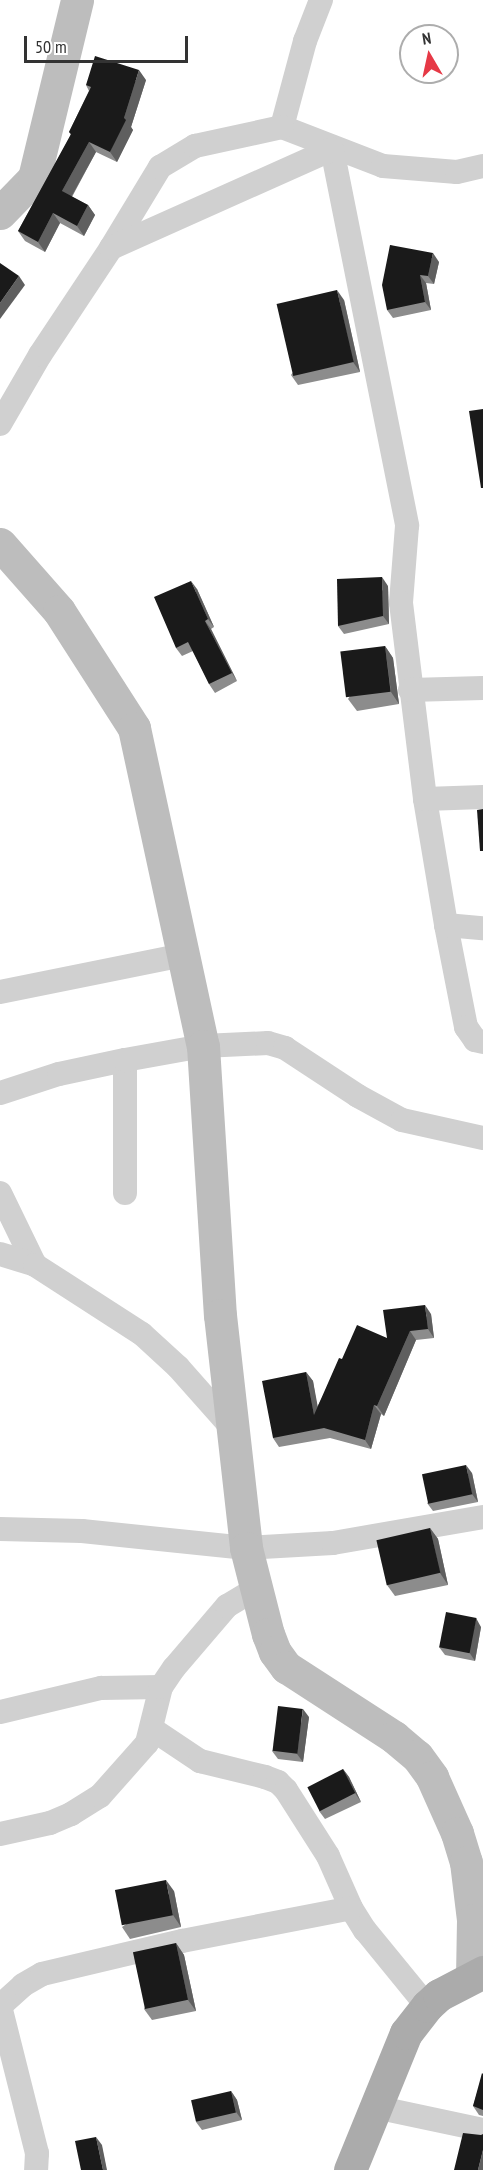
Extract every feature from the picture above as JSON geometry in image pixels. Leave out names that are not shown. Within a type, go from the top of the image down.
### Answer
[{"type":"main road","points":[[0,213],[34,178],[77,0]]},
{"type":"main road","points":[[0,544],[59,611],[134,728],[203,1046],[220,1315],[232,1428],[246,1548],[268,1634],[275,1652],[286,1667],[394,1737],[417,1756],[432,1777],[458,1833],[466,1862],[477,1974],[427,2006],[406,2033],[350,2170]]},
{"type":"street","points":[[282,127],[305,41],[321,0]]},
{"type":"street","points":[[0,424],[40,355],[111,248],[160,166],[195,146],[282,127],[332,149],[383,166],[457,172],[483,166]]},
{"type":"street","points":[[111,248],[332,149]]},
{"type":"street","points":[[332,149],[407,526],[401,603],[425,799],[446,925],[466,1028],[475,1040],[483,1042]]},
{"type":"street","points":[[410,690],[483,688]]},
{"type":"street","points":[[425,799],[483,797]]},
{"type":"street","points":[[446,925],[483,928]]},
{"type":"street","points":[[0,992],[183,955]]},
{"type":"street","points":[[0,1093],[59,1074],[125,1060],[203,1046],[255,1042],[278,1045],[358,1096],[402,1120],[483,1138]]},
{"type":"street","points":[[125,1060],[125,1193]]},
{"type":"street","points":[[0,1193],[34,1265]]},
{"type":"street","points":[[0,1254],[34,1265],[142,1334],[178,1366],[232,1428]]},
{"type":"street","points":[[0,1529],[82,1531],[246,1548],[333,1543],[483,1516]]},
{"type":"street","points":[[0,1834],[50,1823],[71,1814],[100,1796],[147,1743],[161,1687],[227,1606],[255,1589]]},
{"type":"street","points":[[0,1712],[101,1688],[161,1687]]},
{"type":"street","points":[[152,1730],[200,1761],[278,1782],[296,1803],[365,1930],[427,2006]]},
{"type":"street","points":[[36,2170],[37,2153],[0,2006],[31,1978],[182,1941],[351,1908]]},
{"type":"street","points":[[375,2107],[483,2130]]},
{"type":"building","points":[[95,56],[139,70],[124,118],[126,120],[110,152],[89,142],[62,191],[88,205],[77,226],[53,213],[38,242],[18,231],[71,134],[69,132],[91,87],[86,85]]},
{"type":"building","points":[[390,245],[433,253],[428,276],[420,275],[425,302],[387,310],[382,285]]},
{"type":"building","points":[[0,263],[19,276],[0,303]]},
{"type":"building","points":[[337,290],[354,362],[293,376],[277,304]]},
{"type":"building","points":[[483,409],[483,488],[481,488],[469,411]]},
{"type":"building","points":[[382,577],[383,616],[338,626],[337,579]]},
{"type":"building","points":[[191,581],[208,619],[205,621],[232,673],[209,684],[188,642],[176,648],[154,597]]},
{"type":"building","points":[[385,646],[391,692],[346,697],[340,651]]},
{"type":"building","points":[[483,809],[483,851],[480,851],[477,810]]},
{"type":"building","points":[[425,1305],[428,1329],[410,1331],[377,1406],[374,1405],[365,1440],[324,1428],[273,1438],[262,1381],[306,1372],[314,1415],[339,1358],[342,1359],[357,1325],[387,1338],[383,1310]]},
{"type":"building","points":[[466,1465],[472,1494],[428,1504],[422,1474]]},
{"type":"building","points":[[430,1528],[440,1573],[387,1585],[376,1540]]},
{"type":"building","points":[[446,1612],[476,1618],[470,1653],[439,1647]]},
{"type":"building","points":[[278,1706],[303,1709],[297,1754],[273,1751]]},
{"type":"building","points":[[343,1769],[355,1793],[320,1811],[307,1787]]},
{"type":"building","points":[[166,1880],[173,1915],[122,1925],[115,1890]]},
{"type":"building","points":[[176,1943],[188,2000],[145,2009],[133,1952]]},
{"type":"building","points":[[483,2074],[483,2110],[473,2106]]},
{"type":"building","points":[[231,2091],[236,2112],[196,2122],[191,2100]]},
{"type":"building","points":[[463,2133],[483,2134],[483,2150],[478,2170],[454,2170]]},
{"type":"building","points":[[96,2137],[103,2170],[81,2170],[75,2141]]}]
